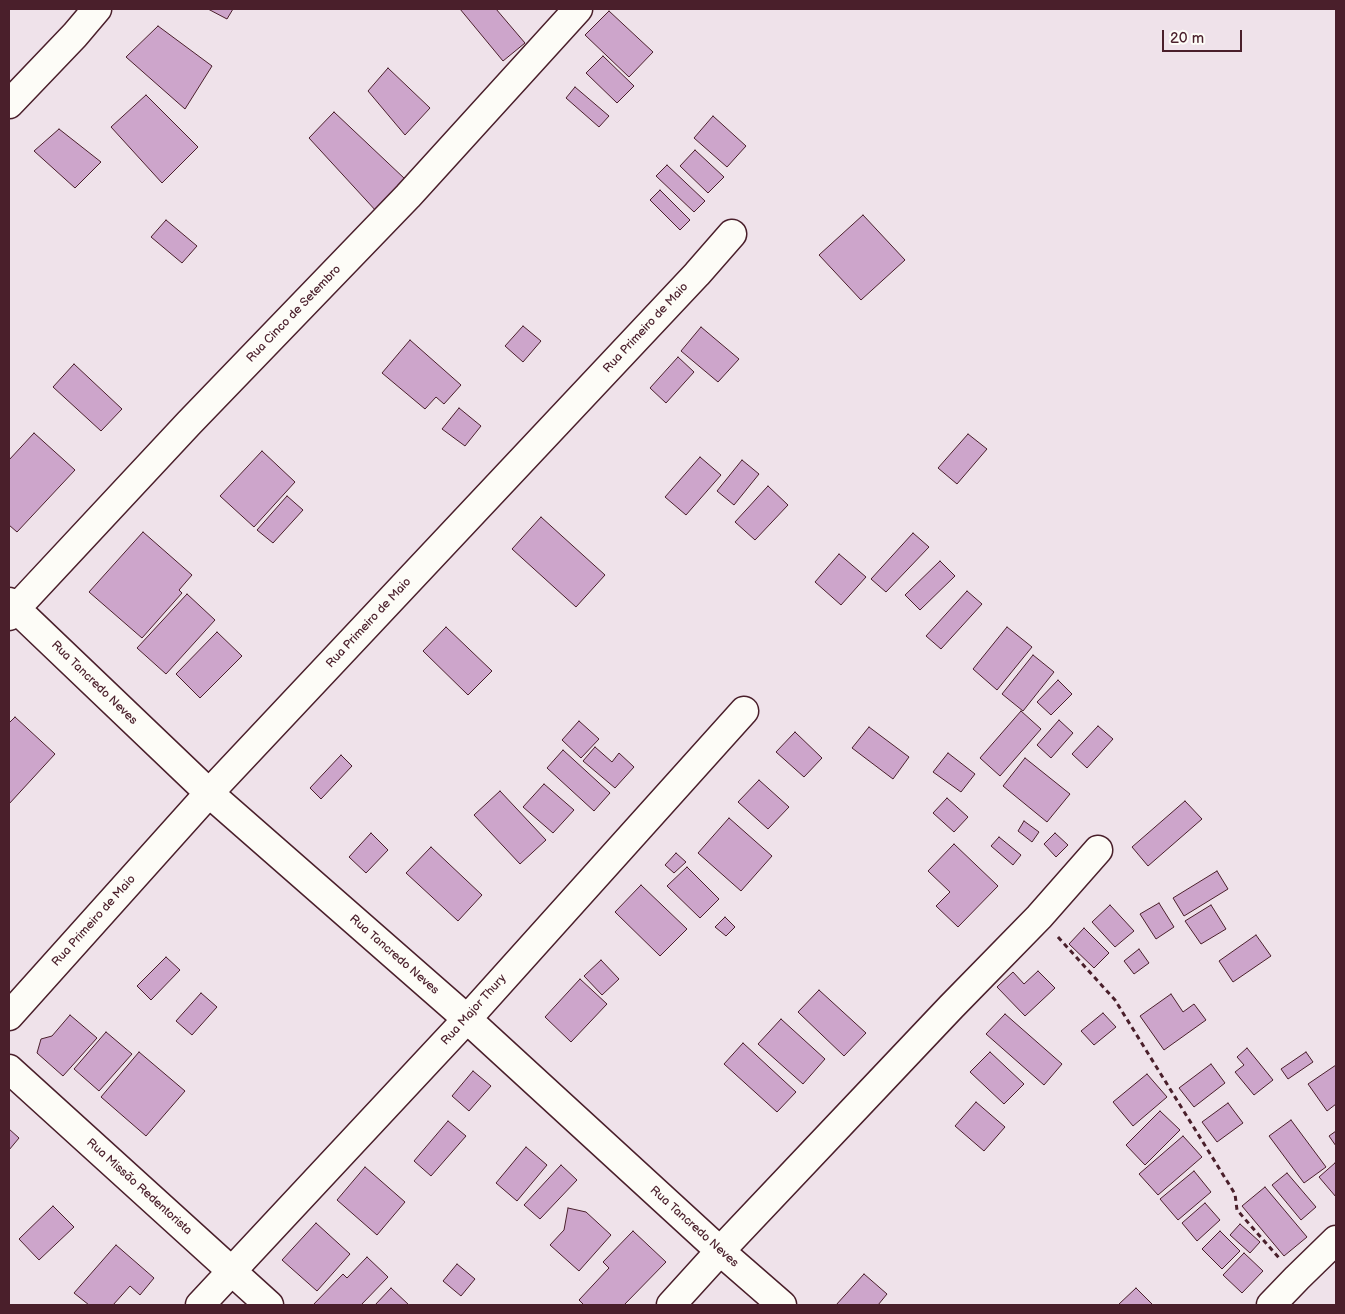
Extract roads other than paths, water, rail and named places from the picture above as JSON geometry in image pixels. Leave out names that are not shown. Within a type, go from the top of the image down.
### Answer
[{"type":"street","points":[[9,104],[75,35],[97,9]]},
{"type":"street","name":"Rua Cinco de Setembro","points":[[11,609],[408,196],[578,9]]},
{"type":"street","name":"Rua Primeiro de Maio","points":[[9,1016],[209,792],[732,234]]},
{"type":"street","name":"Rua Tancredo Neves","points":[[11,609],[209,792],[467,1019],[720,1251],[782,1305]]},
{"type":"street","name":"Rua Major Thury","points":[[200,1305],[467,1019],[744,711]]},
{"type":"street","points":[[672,1305],[720,1251],[1039,917],[1098,850]]},
{"type":"street","name":"Rua Missão Redentorista","points":[[9,1069],[269,1305]]},
{"type":"street","points":[[1271,1305],[1336,1240]]}]
